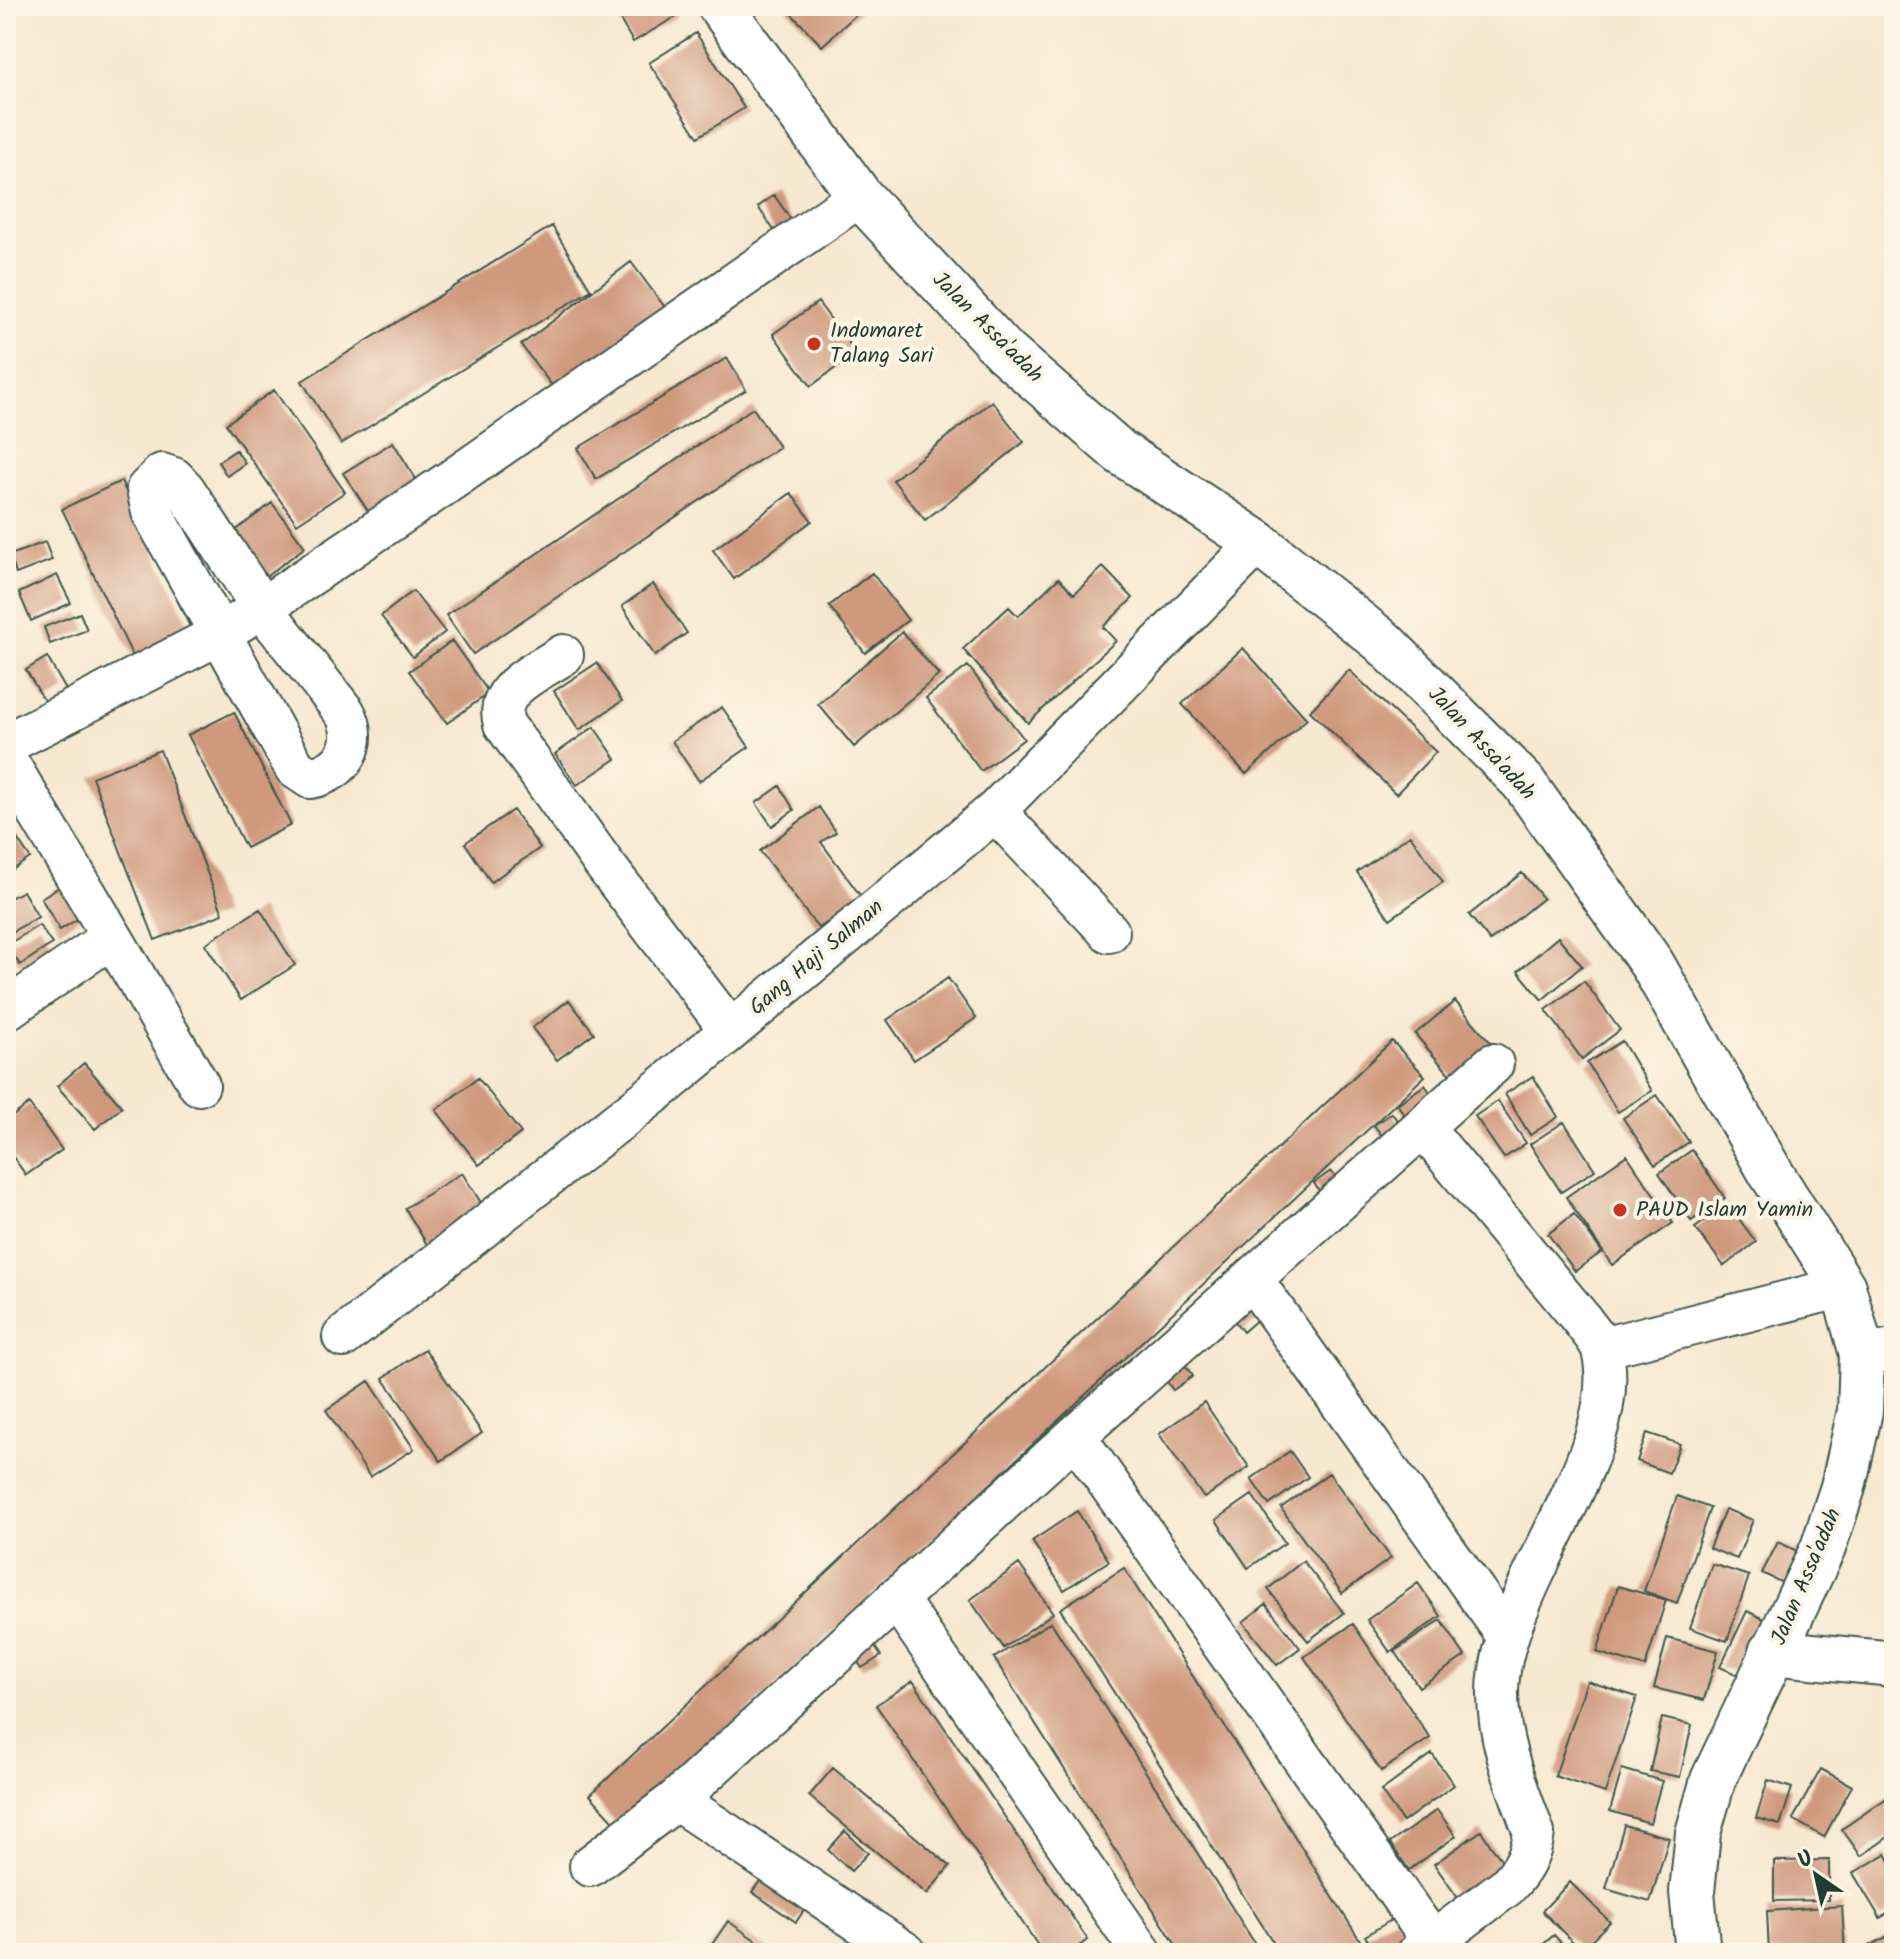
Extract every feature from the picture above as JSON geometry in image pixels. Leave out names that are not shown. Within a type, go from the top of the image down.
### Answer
[{"type":"street","name":"Jalan Assa'adah","points":[[720,6],[860,196],[1005,352],[1120,452],[1258,543],[1383,642],[1523,782],[1652,964],[1771,1173],[1843,1287],[1878,1352],[1860,1411],[1843,1487],[1823,1548],[1771,1652],[1894,1664]]},
{"type":"street","points":[[6,744],[218,635],[262,608],[860,196]]},
{"type":"street","points":[[168,474],[185,490],[262,608],[352,726],[351,749],[333,770],[310,778],[295,768],[152,512],[147,489],[155,477],[168,474]]},
{"type":"street","name":"Gang Haji Salman","points":[[343,1337],[730,1030],[995,811],[1258,543]]},
{"type":"street","points":[[563,655],[510,690],[502,703],[504,724],[730,1030]]},
{"type":"street","points":[[6,759],[199,1085]]},
{"type":"street","points":[[995,811],[1109,932]]},
{"type":"street","points":[[6,1010],[112,937]]},
{"type":"street","points":[[590,1866],[676,1800],[1075,1436],[1493,1064]]},
{"type":"street","points":[[1075,1436],[1425,1947],[1506,1887],[1526,1864],[1534,1833],[1504,1741],[1498,1692],[1507,1636],[1586,1462],[1606,1381],[1602,1348],[1423,1127]]},
{"type":"street","points":[[1252,1279],[1507,1636]]},
{"type":"street","points":[[1602,1348],[1843,1287]]},
{"type":"street","points":[[896,1598],[1142,1953]]},
{"type":"street","points":[[1698,1953],[1692,1892],[1698,1833],[1719,1765],[1771,1652]]},
{"type":"street","points":[[676,1800],[906,1953]]},
{"type":"building","points":[[612,6],[671,6],[677,16],[633,42]]},
{"type":"building","points":[[784,6],[861,6],[863,8],[822,46]]},
{"type":"building","points":[[696,33],[744,108],[698,137],[649,63]]},
{"type":"building","points":[[774,195],[794,224],[778,236],[758,207]]},
{"type":"building","points":[[552,226],[591,290],[341,444],[302,381]]},
{"type":"building","points":[[631,262],[667,310],[557,392],[521,345]]},
{"type":"building","name":"Indomaret Talang Sari","points":[[818,302],[856,353],[811,386],[773,334]]},
{"type":"building","points":[[727,358],[746,390],[596,479],[578,448]]},
{"type":"building","points":[[274,390],[345,492],[297,524],[226,424]]},
{"type":"building","points":[[992,401],[1024,442],[925,520],[893,480]]},
{"type":"building","points":[[753,408],[779,447],[473,654],[446,615]]},
{"type":"building","points":[[393,442],[419,484],[370,514],[343,473]]},
{"type":"building","points":[[236,450],[245,463],[227,476],[218,462]]},
{"type":"building","points":[[121,481],[192,631],[134,659],[62,509]]},
{"type":"building","points":[[791,493],[812,521],[734,579],[713,550]]},
{"type":"building","points":[[272,503],[305,547],[264,578],[231,534]]},
{"type":"building","points":[[45,542],[52,560],[16,574],[10,555]]},
{"type":"building","points":[[1103,567],[1133,598],[1103,627],[1116,641],[1028,723],[963,649],[1009,607],[1018,616],[1059,578],[1074,594]]},
{"type":"building","points":[[872,573],[908,620],[865,653],[829,606]]},
{"type":"building","points":[[57,575],[71,603],[31,621],[19,593]]},
{"type":"building","points":[[653,584],[687,633],[655,656],[622,606]]},
{"type":"building","points":[[413,591],[445,632],[413,657],[381,616]]},
{"type":"building","points":[[80,613],[87,630],[50,644],[44,627]]},
{"type":"building","points":[[902,632],[939,675],[854,747],[818,704]]},
{"type":"building","points":[[452,641],[489,693],[447,723],[409,671]]},
{"type":"building","points":[[1243,648],[1307,719],[1246,774],[1182,704]]},
{"type":"building","points":[[47,657],[66,690],[45,702],[26,670]]},
{"type":"building","points":[[597,663],[622,701],[579,730],[554,691]]},
{"type":"building","points":[[968,666],[1024,739],[981,771],[926,698]]},
{"type":"building","points":[[1349,670],[1436,752],[1396,794],[1310,711]]},
{"type":"building","points":[[722,707],[749,747],[699,781],[672,741]]},
{"type":"building","points":[[234,712],[291,825],[246,848],[188,735]]},
{"type":"building","points":[[594,727],[616,759],[577,785],[555,754]]},
{"type":"building","points":[[160,750],[223,914],[155,940],[92,777]]},
{"type":"building","points":[[780,786],[794,810],[772,826],[756,803]]},
{"type":"building","points":[[819,807],[836,832],[821,842],[865,902],[818,928],[760,851]]},
{"type":"building","points":[[513,810],[540,848],[491,882],[465,843]]},
{"type":"building","points":[[6,822],[30,858],[6,874]]},
{"type":"building","points":[[1410,835],[1443,882],[1390,919],[1357,872]]},
{"type":"building","points":[[1522,873],[1543,898],[1490,941],[1469,915]]},
{"type":"building","points":[[70,880],[90,911],[60,930],[41,898]]},
{"type":"building","points":[[23,891],[38,917],[6,935],[6,900]]},
{"type":"building","points":[[260,909],[295,965],[241,1000],[205,944]]},
{"type":"building","points":[[39,925],[52,944],[20,965],[7,945]]},
{"type":"building","points":[[1558,937],[1582,966],[1542,1000],[1518,971]]},
{"type":"building","points":[[948,978],[976,1018],[914,1060],[887,1020]]},
{"type":"building","points":[[1584,981],[1620,1030],[1582,1059],[1546,1010]]},
{"type":"building","points":[[569,1000],[594,1033],[557,1060],[532,1028]]},
{"type":"building","points":[[1455,1001],[1497,1050],[1457,1083],[1415,1034]]},
{"type":"building","points":[[1392,1041],[1425,1076],[622,1830],[590,1795]]},
{"type":"building","points":[[1622,1041],[1652,1091],[1618,1112],[1587,1063]]},
{"type":"building","points":[[84,1063],[122,1107],[95,1129],[57,1086]]},
{"type":"building","points":[[1533,1076],[1558,1117],[1530,1135],[1505,1094]]},
{"type":"building","points":[[478,1078],[521,1133],[479,1165],[436,1110]]},
{"type":"building","points":[[1425,1085],[1441,1108],[1413,1127],[1397,1104]]},
{"type":"building","points":[[1657,1095],[1689,1142],[1655,1165],[1623,1118]]},
{"type":"building","points":[[1498,1101],[1526,1143],[1504,1158],[1475,1116]]},
{"type":"building","points":[[29,1104],[62,1150],[26,1175],[6,1147],[6,1121]]},
{"type":"building","points":[[1392,1113],[1409,1138],[1392,1150],[1374,1125]]},
{"type":"building","points":[[1564,1122],[1595,1170],[1561,1192],[1530,1144]]},
{"type":"building","points":[[1692,1150],[1725,1198],[1691,1221],[1659,1173]]},
{"type":"building","name":"PAUD Islam Yamin","points":[[1627,1155],[1673,1223],[1612,1265],[1566,1197]]},
{"type":"building","points":[[1331,1171],[1346,1192],[1328,1205],[1314,1183]]},
{"type":"building","points":[[462,1173],[491,1218],[434,1256],[405,1208]]},
{"type":"building","points":[[1728,1204],[1756,1242],[1724,1266],[1695,1228]]},
{"type":"building","points":[[1574,1214],[1602,1252],[1575,1271],[1548,1234]]},
{"type":"building","points":[[1248,1291],[1266,1312],[1243,1332],[1226,1310]]},
{"type":"building","points":[[425,1349],[482,1433],[441,1461],[383,1378]]},
{"type":"building","points":[[1179,1357],[1193,1376],[1173,1390],[1159,1371]]},
{"type":"building","points":[[369,1381],[414,1449],[370,1477],[326,1410]]},
{"type":"building","points":[[1204,1402],[1249,1467],[1204,1498],[1159,1434]]},
{"type":"building","points":[[1647,1433],[1680,1444],[1669,1473],[1637,1461]]},
{"type":"building","points":[[1290,1451],[1308,1477],[1269,1505],[1251,1479]]},
{"type":"building","points":[[1329,1473],[1391,1558],[1342,1593],[1281,1508]]},
{"type":"building","points":[[1252,1495],[1285,1543],[1248,1568],[1216,1520]]},
{"type":"building","points":[[1677,1496],[1710,1508],[1677,1603],[1644,1591]]},
{"type":"building","points":[[1725,1509],[1753,1520],[1737,1559],[1709,1548]]},
{"type":"building","points":[[1077,1511],[1109,1561],[1064,1590],[1032,1541]]},
{"type":"building","points":[[1778,1542],[1810,1557],[1795,1589],[1762,1573]]},
{"type":"building","points":[[1303,1561],[1344,1613],[1308,1641],[1268,1589]]},
{"type":"building","points":[[1019,1564],[1053,1613],[1004,1648],[970,1600]]},
{"type":"building","points":[[1712,1564],[1749,1576],[1727,1641],[1690,1628]]},
{"type":"building","points":[[1124,1568],[1368,1953],[1280,1953],[1060,1609]]},
{"type":"building","points":[[1418,1583],[1441,1616],[1390,1652],[1367,1620]]},
{"type":"building","points":[[1618,1586],[1666,1600],[1645,1667],[1597,1652]]},
{"type":"building","points":[[1266,1604],[1300,1648],[1277,1665],[1243,1622]]},
{"type":"building","points":[[1747,1611],[1774,1624],[1747,1679],[1720,1667]]},
{"type":"building","points":[[1441,1620],[1465,1656],[1419,1687],[1395,1651]]},
{"type":"building","points":[[1051,1622],[1261,1953],[1181,1953],[1139,1887],[994,1658]]},
{"type":"building","points":[[1353,1624],[1430,1738],[1381,1771],[1304,1657]]},
{"type":"building","points":[[867,1635],[881,1656],[862,1668],[848,1648]]},
{"type":"building","points":[[1667,1638],[1718,1651],[1704,1700],[1654,1688]]},
{"type":"building","points":[[913,1681],[1088,1940],[1068,1953],[1043,1953],[876,1705]]},
{"type":"building","points":[[1587,1681],[1637,1697],[1605,1793],[1555,1776]]},
{"type":"building","points":[[1662,1718],[1692,1725],[1680,1777],[1650,1771]]},
{"type":"building","points":[[1432,1754],[1454,1785],[1403,1822],[1381,1791]]},
{"type":"building","points":[[833,1768],[950,1866],[927,1894],[809,1796]]},
{"type":"building","points":[[1622,1769],[1662,1781],[1650,1823],[1610,1811]]},
{"type":"building","points":[[1821,1769],[1852,1786],[1824,1837],[1793,1819]]},
{"type":"building","points":[[1768,1780],[1792,1788],[1780,1825],[1756,1818]]},
{"type":"building","points":[[1894,1793],[1894,1833],[1861,1856],[1842,1829]]},
{"type":"building","points":[[1437,1810],[1456,1836],[1409,1870],[1390,1843]]},
{"type":"building","points":[[1624,1825],[1669,1838],[1650,1902],[1606,1889]]},
{"type":"building","points":[[845,1831],[868,1853],[851,1871],[828,1850]]},
{"type":"building","points":[[1481,1831],[1507,1868],[1460,1901],[1434,1864]]},
{"type":"building","points":[[1886,1854],[1894,1869],[1894,1910],[1880,1918],[1853,1873]]},
{"type":"building","points":[[1829,1860],[1829,1900],[1774,1901],[1774,1861]]},
{"type":"building","points":[[768,1870],[811,1900],[796,1922],[752,1892]]},
{"type":"building","points":[[1570,1882],[1610,1922],[1581,1950],[1542,1911]]},
{"type":"building","points":[[1842,1906],[1845,1953],[1769,1953],[1767,1911]]},
{"type":"building","points":[[1396,1917],[1410,1939],[1388,1953],[1376,1953],[1365,1936]]},
{"type":"building","points":[[728,1921],[768,1949],[774,1953],[706,1953]]},
{"type":"building","points":[[1894,1933],[1894,1953],[1862,1953],[1861,1950]]},
{"type":"building","points":[[1554,1935],[1570,1953],[1533,1953]]},
{"type":"place","name":"Indomaret Talang Sari","points":[[814,344]]},
{"type":"place","name":"PAUD Islam Yamin","points":[[1620,1210]]}]
